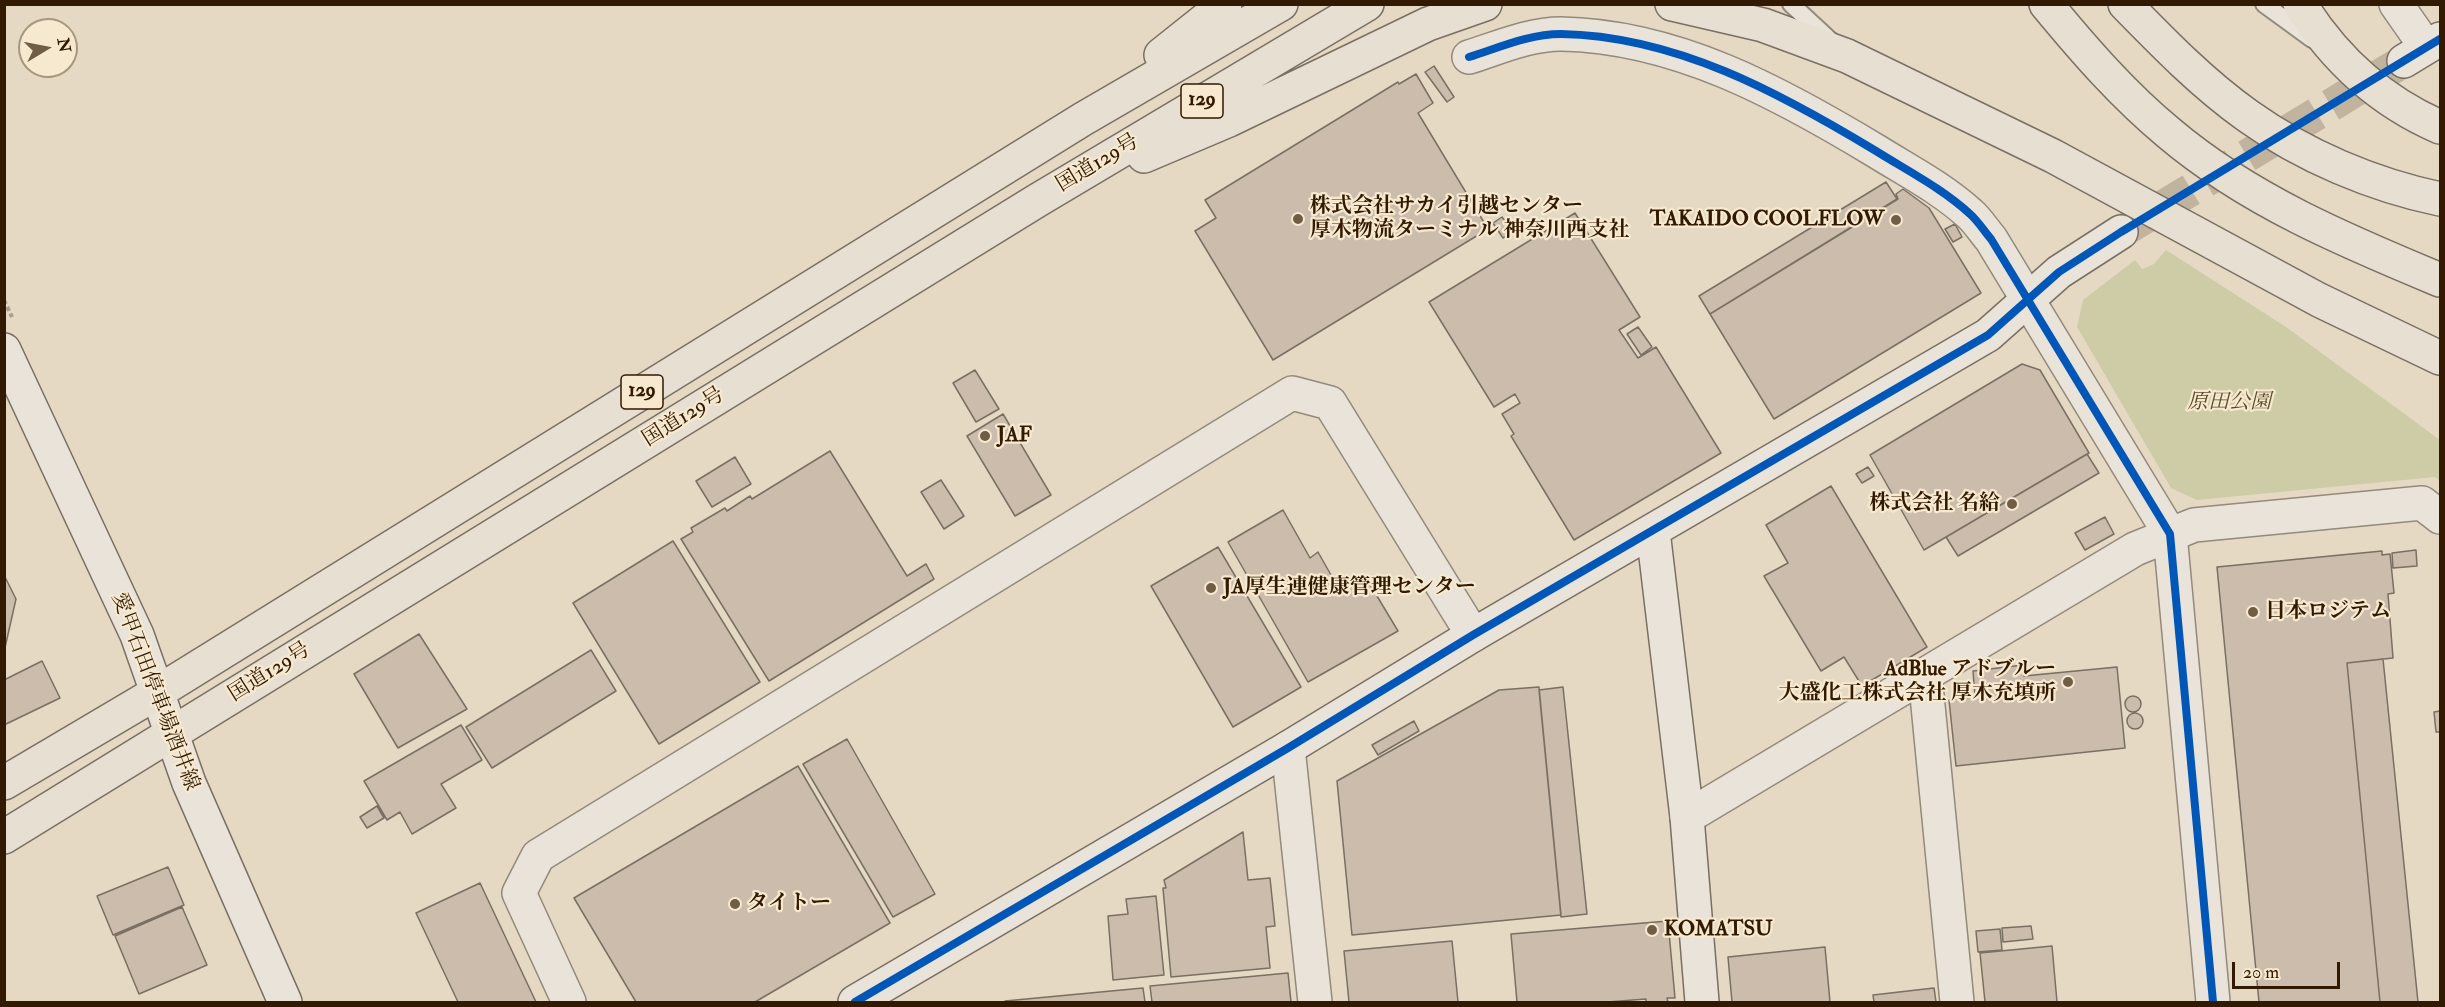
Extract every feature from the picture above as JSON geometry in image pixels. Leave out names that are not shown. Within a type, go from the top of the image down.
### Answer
[{"type":"highway","points":[[1083,120],[1225,4]]},
{"type":"highway","name":"国道129号","points":[[4,783],[158,692],[1083,120],[1281,4]]},
{"type":"highway","name":"国道129号","points":[[4,837],[1038,200],[1367,4]]},
{"type":"highway","points":[[1038,200],[1228,120],[1428,24],[1485,4]]},
{"type":"highway","points":[[1672,4],[1763,25],[1847,56],[2053,156],[2319,300],[2425,348],[2440,358]]},
{"type":"highway","points":[[2046,4],[2099,65],[2169,133],[2217,168],[2289,211],[2349,242],[2440,280]]},
{"type":"highway","points":[[2056,4],[2099,65]]},
{"type":"highway","points":[[2125,4],[2195,73],[2248,116],[2296,145],[2377,182],[2440,200]]},
{"type":"highway","points":[[2133,4],[2157,37]]},
{"type":"highway","points":[[2300,4],[2315,29],[2338,57],[2363,81],[2393,103],[2440,127]]},
{"type":"street","points":[[2396,4],[2424,49]]},
{"type":"street","points":[[1469,57],[1537,36],[1560,34],[1610,38],[1713,65],[1765,88],[1841,130],[1941,191],[1971,215],[1990,239],[2170,534],[2213,1002]]},
{"type":"street","points":[[855,1002],[1288,748],[1473,635],[1988,335],[2059,272],[2121,232]]},
{"type":"street","name":"愛甲石田停車場酒井線","points":[[9,335],[137,635],[189,783],[285,1002]]},
{"type":"street","points":[[569,1002],[519,893],[537,856],[1292,393],[1330,403],[1473,635]]},
{"type":"street","points":[[1687,817],[2135,549],[2170,534],[2194,525],[2422,503],[2440,517]]},
{"type":"street","points":[[1653,531],[1687,817],[1702,1002]]},
{"type":"street","points":[[1925,675],[1957,1002]]},
{"type":"street","points":[[1288,748],[1315,1002]]},
{"type":"lane","points":[[1791,4],[1847,56]]},
{"type":"lane","points":[[2264,4],[2338,57]]},
{"type":"path","points":[[4,300],[9,335]]},
{"type":"green space","name":"原田公園","points":[[2166,250],[2286,327],[2440,440],[2440,481],[2435,477],[2197,500],[2171,488],[2077,327],[2083,300],[2135,260],[2142,269],[2154,264]]},
{"type":"building","points":[[1434,66],[1454,97],[1447,102],[1425,72]]},
{"type":"building","points":[[1416,74],[1433,103],[1418,113],[1488,229],[1273,360],[1195,231],[1216,218],[1205,200],[1398,82],[1399,84]]},
{"type":"building","points":[[1886,182],[1897,199],[1710,314],[1699,296]]},
{"type":"building","points":[[1903,189],[1929,208],[1981,293],[1774,419],[1710,314],[1898,199],[1896,194]]},
{"type":"building","points":[[1575,213],[1640,317],[1619,330],[1638,358],[1656,347],[1721,453],[1574,540],[1511,436],[1514,434],[1502,414],[1520,403],[1515,394],[1494,407],[1429,302]]},
{"type":"building","points":[[1502,217],[1513,232],[1503,238],[1493,223]]},
{"type":"building","points":[[1955,224],[1962,237],[1953,242],[1945,229]]},
{"type":"building","points":[[1638,327],[1652,347],[1641,355],[1627,334]]},
{"type":"building","points":[[2022,364],[2040,370],[2089,453],[1924,550],[1870,455]]},
{"type":"building","points":[[975,370],[999,409],[976,422],[953,383]]},
{"type":"building","points":[[1003,414],[1051,495],[1015,516],[967,436]]},
{"type":"building","points":[[830,451],[907,576],[926,564],[934,579],[769,681],[681,539],[693,532],[691,528],[725,508],[727,511],[750,496],[752,499]]},
{"type":"building","points":[[2087,454],[2099,473],[1958,556],[1946,537]]},
{"type":"building","points":[[735,457],[751,484],[712,507],[696,481]]},
{"type":"building","points":[[1868,467],[1874,476],[1862,483],[1856,474]]},
{"type":"building","points":[[941,480],[964,516],[944,529],[921,492]]},
{"type":"building","points":[[1831,486],[1927,647],[1862,686],[1844,657],[1821,671],[1764,576],[1788,563],[1766,525]]},
{"type":"building","points":[[1283,510],[1310,558],[1318,552],[1340,591],[1365,576],[1398,631],[1308,682],[1228,542]]},
{"type":"building","points":[[2105,517],[2114,534],[2085,550],[2075,533]]},
{"type":"building","points":[[673,541],[760,682],[659,744],[573,603]]},
{"type":"building","points":[[1218,547],[1301,687],[1233,727],[1151,586]]},
{"type":"building","points":[[2416,550],[2417,566],[2393,568],[2392,553]]},
{"type":"building","points":[[2382,551],[2382,555],[2390,554],[2394,593],[2388,594],[2393,658],[2347,663],[2380,1002],[2259,1002],[2217,567]]},
{"type":"building","points":[[4,575],[16,599],[4,652]]},
{"type":"building","points":[[419,634],[467,709],[398,748],[354,674]]},
{"type":"building","points":[[591,650],[616,691],[492,768],[466,727]]},
{"type":"building","points":[[2383,659],[2418,1002],[2380,1002],[2347,663]]},
{"type":"building","points":[[42,661],[60,698],[4,725],[4,680]]},
{"type":"building","points":[[2023,665],[2024,676],[2117,667],[2125,748],[1956,766],[1949,700],[1975,697],[1973,671]]},
{"type":"building","points":[[1539,687],[1561,915],[1352,935],[1337,781],[1499,690]]},
{"type":"building","points":[[1563,687],[1587,914],[1561,917],[1539,690]]},
{"type":"building","points":[[2133,696],[2139,698],[2141,704],[2139,710],[2133,712],[2127,710],[2125,704],[2127,698]]},
{"type":"building","points":[[2440,711],[2440,732],[2436,732],[2434,712]]},
{"type":"building","points":[[2132,713],[2138,713],[2143,721],[2141,727],[2132,729],[2127,724],[2127,718]]},
{"type":"building","points":[[1414,721],[1419,731],[1378,755],[1372,745]]},
{"type":"building","points":[[461,725],[482,760],[441,784],[456,808],[412,834],[400,812],[387,820],[364,781]]},
{"type":"building","points":[[847,739],[935,894],[893,917],[803,764]]},
{"type":"building","points":[[798,766],[890,923],[755,1002],[636,1002],[574,898]]},
{"type":"building","points":[[377,806],[384,818],[367,828],[360,817]]},
{"type":"building","points":[[1243,832],[1248,880],[1270,878],[1275,926],[1266,927],[1270,968],[1171,977],[1164,880]]},
{"type":"building","points":[[168,867],[184,905],[113,935],[97,896]]},
{"type":"building","points":[[480,883],[536,1002],[458,1002],[416,913]]},
{"type":"building","points":[[1156,896],[1164,975],[1113,980],[1108,916],[1128,914],[1126,899]]},
{"type":"building","points":[[182,907],[207,965],[139,994],[115,936]]},
{"type":"building","points":[[1668,921],[1675,998],[1667,998],[1668,1002],[1646,1002],[1646,999],[1607,1002],[1517,1002],[1511,934]]},
{"type":"building","points":[[2031,926],[2033,939],[2003,942],[2002,928]]},
{"type":"building","points":[[2000,929],[2002,950],[1978,952],[1976,931]]},
{"type":"building","points":[[1452,941],[1458,1002],[1349,1002],[1344,951]]},
{"type":"building","points":[[2052,946],[2057,1002],[1985,1002],[1980,953]]},
{"type":"building","points":[[1825,947],[1830,1002],[1732,1002],[1728,957]]},
{"type":"building","points":[[1288,973],[1291,1002],[1152,1002],[1150,986]]},
{"type":"building","points":[[1143,988],[1145,1002],[1005,1002],[1005,1001]]},
{"type":"building","points":[[1934,988],[1936,1002],[1874,1002],[1873,995]]},
{"type":"tunnel","points":[[2121,232],[2404,61]]},
{"type":"cycle path","points":[[1469,57],[1525,39],[1561,34],[1604,37],[1645,45],[1686,57],[1764,89],[1840,129],[1937,188],[1960,205],[1981,226],[2170,534],[2213,1002]]},
{"type":"cycle path","points":[[855,1002],[1288,748],[1473,635],[1988,335],[2059,272],[2440,39]]},
{"type":"place","name":"株式会社サカイ引越センター 厚木物流ターミナル 神奈川西支社","points":[[1298,219]]},
{"type":"place","name":"TAKAIDO COOLFLOW","points":[[1896,220]]},
{"type":"place","name":"JAF","points":[[985,436]]},
{"type":"place","name":"株式会社 名給","points":[[2012,504]]},
{"type":"place","name":"JA厚生連健康管理センター","points":[[1211,588]]},
{"type":"place","name":"日本ロジテム","points":[[2253,612]]},
{"type":"place","name":"AdBlue アドブルー 大盛化工株式会社 厚木充填所","points":[[2068,682]]},
{"type":"place","name":"タイトー","points":[[735,904]]},
{"type":"place","name":"KOMATSU","points":[[1652,930]]}]
